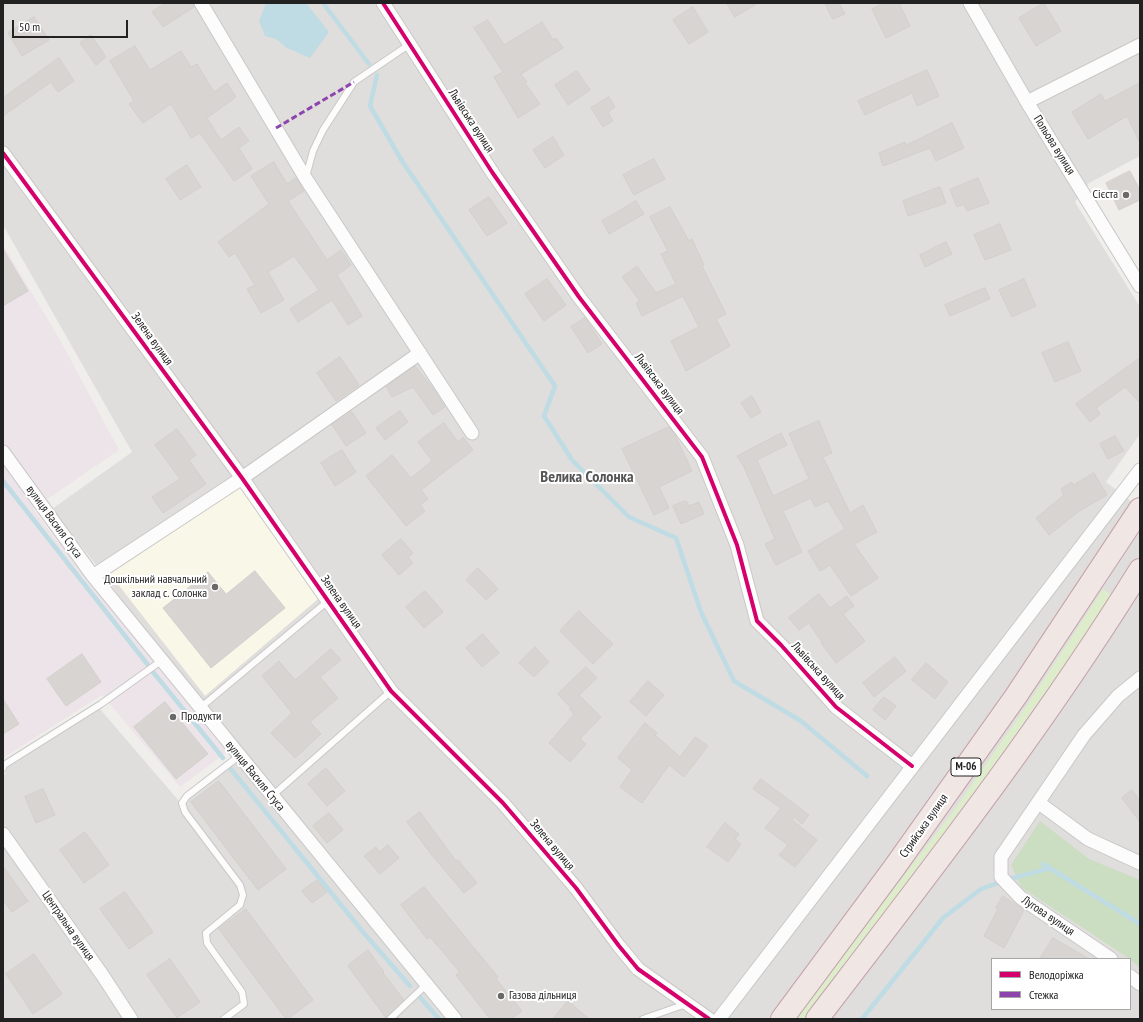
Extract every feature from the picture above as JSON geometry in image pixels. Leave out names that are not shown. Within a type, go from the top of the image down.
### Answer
[{"type":"highway","name":"Стрийська вулиця","points":[[782,1019],[894,868],[1016,696],[1140,509]]},
{"type":"highway","name":"М-06","points":[[817,1019],[976,811],[1045,715],[1140,570]]},
{"type":"street","points":[[201,3],[306,179],[472,433]]},
{"type":"street","name":"Львівська вулиця","points":[[383,3],[411,44],[492,172],[547,251],[702,457],[737,545],[757,621],[781,644],[836,707],[912,766]]},
{"type":"street","name":"Польова вулиця","points":[[970,3],[1027,102],[1140,286]]},
{"type":"street","points":[[1027,102],[1140,45]]},
{"type":"street","name":"Зелена вулиця","points":[[3,153],[242,478],[391,691],[503,803],[576,888],[610,935],[638,969],[709,1019]]},
{"type":"street","points":[[93,576],[242,478],[420,353]]},
{"type":"street","name":"вулиця Василя Стуса","points":[[3,452],[93,576],[455,1019]]},
{"type":"street","points":[[719,1019],[1140,470]]},
{"type":"street","name":"Лугова вулиця","points":[[1110,958],[1021,898],[1001,877],[1001,857],[1084,735],[1118,696],[1140,678]]},
{"type":"street","points":[[1039,803],[1088,839],[1140,863]]},
{"type":"street","name":"Центральна вулиця","points":[[3,834],[104,976],[131,1019]]},
{"type":"street","points":[[1131,977],[1140,984]]},
{"type":"lane","points":[[306,179],[313,151],[323,130],[354,82],[411,44]]},
{"type":"lane","points":[[200,708],[328,601]]},
{"type":"lane","points":[[3,768],[101,704],[161,661]]},
{"type":"lane","points":[[272,796],[391,691]]},
{"type":"lane","points":[[224,1019],[244,1004],[242,992],[207,942],[206,933],[240,905],[243,895],[240,885],[184,812],[182,803],[187,796],[239,756]]},
{"type":"lane","points":[[390,1019],[427,984]]},
{"type":"lane","points":[[643,1019],[686,1004]]},
{"type":"shaded area","points":[[3,3],[1140,3],[1140,156],[1089,183],[1075,202],[1140,307],[1140,434],[1106,482],[1140,508],[1140,1019],[3,1019],[3,778],[7,768],[100,709],[179,801],[242,754],[164,659],[100,570],[52,509],[132,452],[3,225]]},
{"type":"shaded area","points":[[3,245],[59,338],[119,450],[33,509],[87,580],[227,752],[180,787],[102,695],[3,758]]},
{"type":"shaded area","name":"Дошкільний навчальний заклад с. Солонка","points":[[240,487],[318,599],[205,696],[110,574]]},
{"type":"green space","points":[[1103,589],[1112,595],[959,819],[805,1019],[793,1019],[952,813],[1029,702]]},
{"type":"green space","points":[[1040,821],[1089,859],[1140,880],[1140,968],[1131,960],[1131,958],[1128,958],[1021,887],[1011,865]]},
{"type":"water","points":[[266,3],[306,3],[329,32],[310,58],[287,48],[276,39],[265,36],[259,21]]},
{"type":"building","points":[[166,3],[193,3],[194,7],[163,27],[152,12]]},
{"type":"building","points":[[727,3],[758,3],[735,17]]},
{"type":"building","points":[[825,3],[839,3],[845,14],[833,19]]},
{"type":"building","points":[[884,3],[899,3],[910,26],[886,38],[872,9]]},
{"type":"building","points":[[1044,3],[1061,31],[1036,46],[1019,18]]},
{"type":"building","points":[[693,7],[708,32],[689,44],[673,20]]},
{"type":"building","points":[[34,17],[49,40],[22,56],[8,33]]},
{"type":"building","points":[[488,20],[504,45],[542,22],[553,40],[556,38],[563,48],[521,74],[527,82],[525,83],[540,104],[518,118],[494,77],[503,72],[474,28]]},
{"type":"building","points":[[91,35],[106,57],[96,65],[80,43]]},
{"type":"building","points":[[135,46],[150,70],[181,51],[191,67],[197,64],[214,92],[227,83],[236,97],[207,118],[221,140],[239,127],[249,141],[239,148],[252,169],[234,181],[200,133],[191,138],[171,104],[143,123],[129,104],[134,101],[110,61]]},
{"type":"building","points":[[59,58],[74,81],[58,92],[51,82],[3,116],[3,98]]},
{"type":"building","points":[[927,70],[939,96],[917,106],[912,93],[865,115],[858,101]]},
{"type":"building","points":[[577,71],[590,90],[568,105],[555,85]]},
{"type":"building","points":[[1140,83],[1140,143],[1127,116],[1088,139],[1072,112],[1101,94],[1105,101]]},
{"type":"building","points":[[609,97],[615,107],[608,112],[613,121],[603,127],[591,108]]},
{"type":"building","points":[[952,123],[964,148],[936,161],[930,148],[883,166],[879,153],[905,142],[906,145]]},
{"type":"building","points":[[553,137],[564,155],[545,168],[533,150]]},
{"type":"building","points":[[654,159],[665,179],[634,195],[623,175]]},
{"type":"building","points":[[274,162],[287,184],[296,178],[304,191],[288,201],[327,260],[341,250],[351,265],[337,275],[362,316],[348,325],[332,300],[298,322],[290,309],[319,290],[294,256],[268,272],[284,300],[261,313],[247,289],[255,285],[235,253],[229,257],[218,242],[269,204],[251,176]]},
{"type":"building","points":[[187,165],[201,187],[180,200],[166,179]]},
{"type":"building","name":"Сієста","points":[[1130,171],[1140,190],[1140,200],[1119,210],[1106,183]]},
{"type":"building","points":[[978,178],[989,203],[967,211],[964,204],[957,207],[950,190]]},
{"type":"building","points":[[940,187],[946,203],[908,216],[903,201]]},
{"type":"building","points":[[489,197],[507,223],[487,236],[469,210]]},
{"type":"building","points":[[636,201],[644,214],[609,234],[602,221]]},
{"type":"building","points":[[670,207],[689,241],[692,239],[704,265],[702,266],[726,314],[716,319],[730,346],[686,371],[671,341],[699,327],[683,296],[642,316],[636,303],[640,301],[622,277],[637,266],[656,293],[676,284],[661,254],[668,251],[650,217]]},
{"type":"building","points":[[1000,224],[1011,250],[985,260],[974,235]]},
{"type":"building","points":[[946,242],[952,254],[925,267],[920,255]]},
{"type":"building","points":[[3,249],[28,291],[3,306]]},
{"type":"building","points":[[547,279],[566,305],[544,321],[525,294]]},
{"type":"building","points":[[1024,279],[1036,306],[1012,317],[999,290]]},
{"type":"building","points":[[985,288],[990,299],[950,316],[945,305]]},
{"type":"building","points":[[585,318],[602,344],[588,353],[571,327]]},
{"type":"building","points":[[1068,342],[1081,371],[1055,382],[1042,353]]},
{"type":"building","points":[[340,357],[359,385],[336,401],[317,373]]},
{"type":"building","points":[[1140,358],[1140,403],[1125,387],[1096,408],[1100,414],[1090,422],[1076,404]]},
{"type":"building","points":[[415,366],[432,387],[445,407],[433,415],[413,387],[392,397],[386,386]]},
{"type":"building","points":[[752,396],[761,412],[751,418],[741,403]]},
{"type":"building","points":[[400,411],[408,422],[385,440],[376,428]]},
{"type":"building","points":[[352,412],[366,433],[346,446],[332,425]]},
{"type":"building","points":[[819,421],[832,453],[823,457],[850,513],[863,505],[877,532],[854,544],[878,578],[851,596],[830,565],[820,571],[808,551],[845,529],[828,501],[815,507],[811,498],[783,511],[802,552],[776,565],[765,544],[775,539],[744,467],[737,456],[781,433],[787,445],[757,460],[773,496],[809,479],[789,434]]},
{"type":"building","points":[[444,423],[458,442],[463,437],[473,450],[421,490],[428,499],[420,505],[425,511],[406,526],[366,476],[392,455],[411,478],[432,461],[418,442]]},
{"type":"building","points":[[669,427],[674,433],[692,471],[659,487],[669,508],[654,515],[622,449]]},
{"type":"building","points":[[177,429],[196,455],[189,460],[206,484],[163,513],[152,497],[180,479],[155,445]]},
{"type":"building","points":[[1115,436],[1124,451],[1108,459],[1100,444]]},
{"type":"building","points":[[342,450],[356,472],[335,486],[321,463]]},
{"type":"building","points":[[1094,473],[1107,495],[1078,512],[1049,535],[1036,518],[1064,495],[1061,489],[1072,482],[1073,485]]},
{"type":"building","points":[[686,501],[689,506],[699,502],[704,514],[681,524],[673,506]]},
{"type":"building","points":[[401,539],[413,553],[408,557],[413,563],[399,575],[382,555]]},
{"type":"building","points":[[478,568],[498,589],[486,600],[466,580]]},
{"type":"building","points":[[255,571],[285,608],[211,668],[163,608],[208,572],[226,594]]},
{"type":"building","points":[[425,591],[443,612],[424,628],[406,607]]},
{"type":"building","points":[[819,594],[830,608],[847,596],[854,606],[843,614],[865,641],[836,663],[821,643],[822,642],[809,623],[799,630],[789,618]]},
{"type":"building","points":[[579,611],[613,644],[593,664],[560,631]]},
{"type":"building","points":[[483,634],[499,653],[482,667],[466,648]]},
{"type":"building","points":[[535,647],[549,662],[534,677],[519,663]]},
{"type":"building","points":[[331,649],[341,660],[320,677],[338,698],[310,722],[321,734],[295,758],[271,733],[292,713],[262,676],[279,661],[295,680]]},
{"type":"building","points":[[82,654],[101,682],[66,706],[47,679]]},
{"type":"building","points":[[895,657],[906,671],[874,697],[863,683]]},
{"type":"building","points":[[926,663],[948,682],[935,699],[912,680]]},
{"type":"building","points":[[586,667],[597,678],[579,695],[601,717],[580,739],[586,744],[570,762],[549,743],[574,714],[569,709],[571,708],[558,694]]},
{"type":"building","points":[[648,681],[664,695],[646,716],[630,702]]},
{"type":"building","points":[[884,697],[896,706],[885,720],[873,710]]},
{"type":"building","points":[[3,699],[19,724],[3,734]]},
{"type":"building","points":[[165,702],[208,754],[176,779],[134,727]]},
{"type":"building","points":[[645,723],[657,733],[655,735],[680,757],[695,737],[708,746],[684,777],[669,765],[642,803],[620,787],[632,770],[618,758]]},
{"type":"building","points":[[326,768],[345,791],[327,806],[308,784]]},
{"type":"building","points":[[761,779],[809,815],[802,824],[794,817],[792,820],[817,840],[795,867],[779,855],[788,845],[765,828],[781,808],[753,789]]},
{"type":"building","points":[[219,781],[286,869],[258,890],[191,802]]},
{"type":"building","points":[[43,789],[55,815],[36,823],[25,797]]},
{"type":"building","points":[[1132,790],[1140,801],[1140,822],[1122,798]]},
{"type":"building","points":[[420,812],[456,861],[458,860],[477,883],[464,893],[431,854],[407,822]]},
{"type":"building","points":[[329,813],[343,830],[327,843],[313,826]]},
{"type":"building","points":[[725,823],[739,834],[735,839],[741,844],[728,862],[707,847]]},
{"type":"building","points":[[85,832],[109,865],[84,883],[60,850]]},
{"type":"building","points":[[388,845],[399,858],[380,874],[364,856],[376,847],[379,852]]},
{"type":"building","points":[[3,866],[28,901],[12,912],[3,900]]},
{"type":"building","points":[[317,880],[327,892],[312,903],[302,891]]},
{"type":"building","points":[[424,887],[498,977],[496,979],[522,1011],[511,1019],[490,1019],[456,975],[460,972],[430,937],[427,939],[401,905]]},
{"type":"building","points":[[125,892],[153,932],[129,949],[100,909]]},
{"type":"building","points":[[1003,896],[1024,910],[1004,948],[984,936]]},
{"type":"building","points":[[246,909],[313,1000],[288,1019],[286,1019],[219,929]]},
{"type":"building","points":[[1053,938],[1087,958],[1041,958]]},
{"type":"building","points":[[368,950],[384,972],[383,973],[404,1000],[386,1018],[348,966]]},
{"type":"building","points":[[34,954],[62,994],[33,1014],[6,974]]},
{"type":"building","points":[[170,959],[200,1002],[177,1018],[147,975]]},
{"type":"building","points":[[568,1001],[589,1019],[553,1019]]},
{"type":"waterway","points":[[323,3],[369,64]]},
{"type":"waterway","points":[[377,75],[370,106],[402,161],[555,386],[544,416],[572,460],[629,517],[676,538],[701,612],[734,681],[801,721],[867,776]]},
{"type":"waterway","points":[[3,481],[148,665]]},
{"type":"waterway","points":[[153,672],[223,758]]},
{"type":"waterway","points":[[230,768],[363,932],[410,986]]},
{"type":"waterway","points":[[1043,864],[1140,924]]},
{"type":"waterway","points":[[1010,879],[1050,868]]},
{"type":"waterway","points":[[862,1019],[943,918],[981,889],[998,883]]},
{"type":"waterway","points":[[419,996],[439,1019]]},
{"type":"marked path","points":[[276,128],[354,82]]},
{"type":"cycle path","points":[[383,3],[492,172],[579,297],[702,457],[737,545],[757,621],[781,645],[836,707],[912,766]]},
{"type":"cycle path","points":[[3,153],[242,478],[391,691],[503,803],[576,888],[638,969],[709,1019]]},
{"type":"place","name":"Сієста","points":[[1126,195]]},
{"type":"place","name":"Дошкільний навчальний заклад с. Солонка","points":[[215,587]]},
{"type":"place","name":"Продукти","points":[[173,717]]},
{"type":"place","name":"Газова дільниця","points":[[501,996]]},
{"type":"district","name":"Велика Солонка","points":[[587,477]]}]
